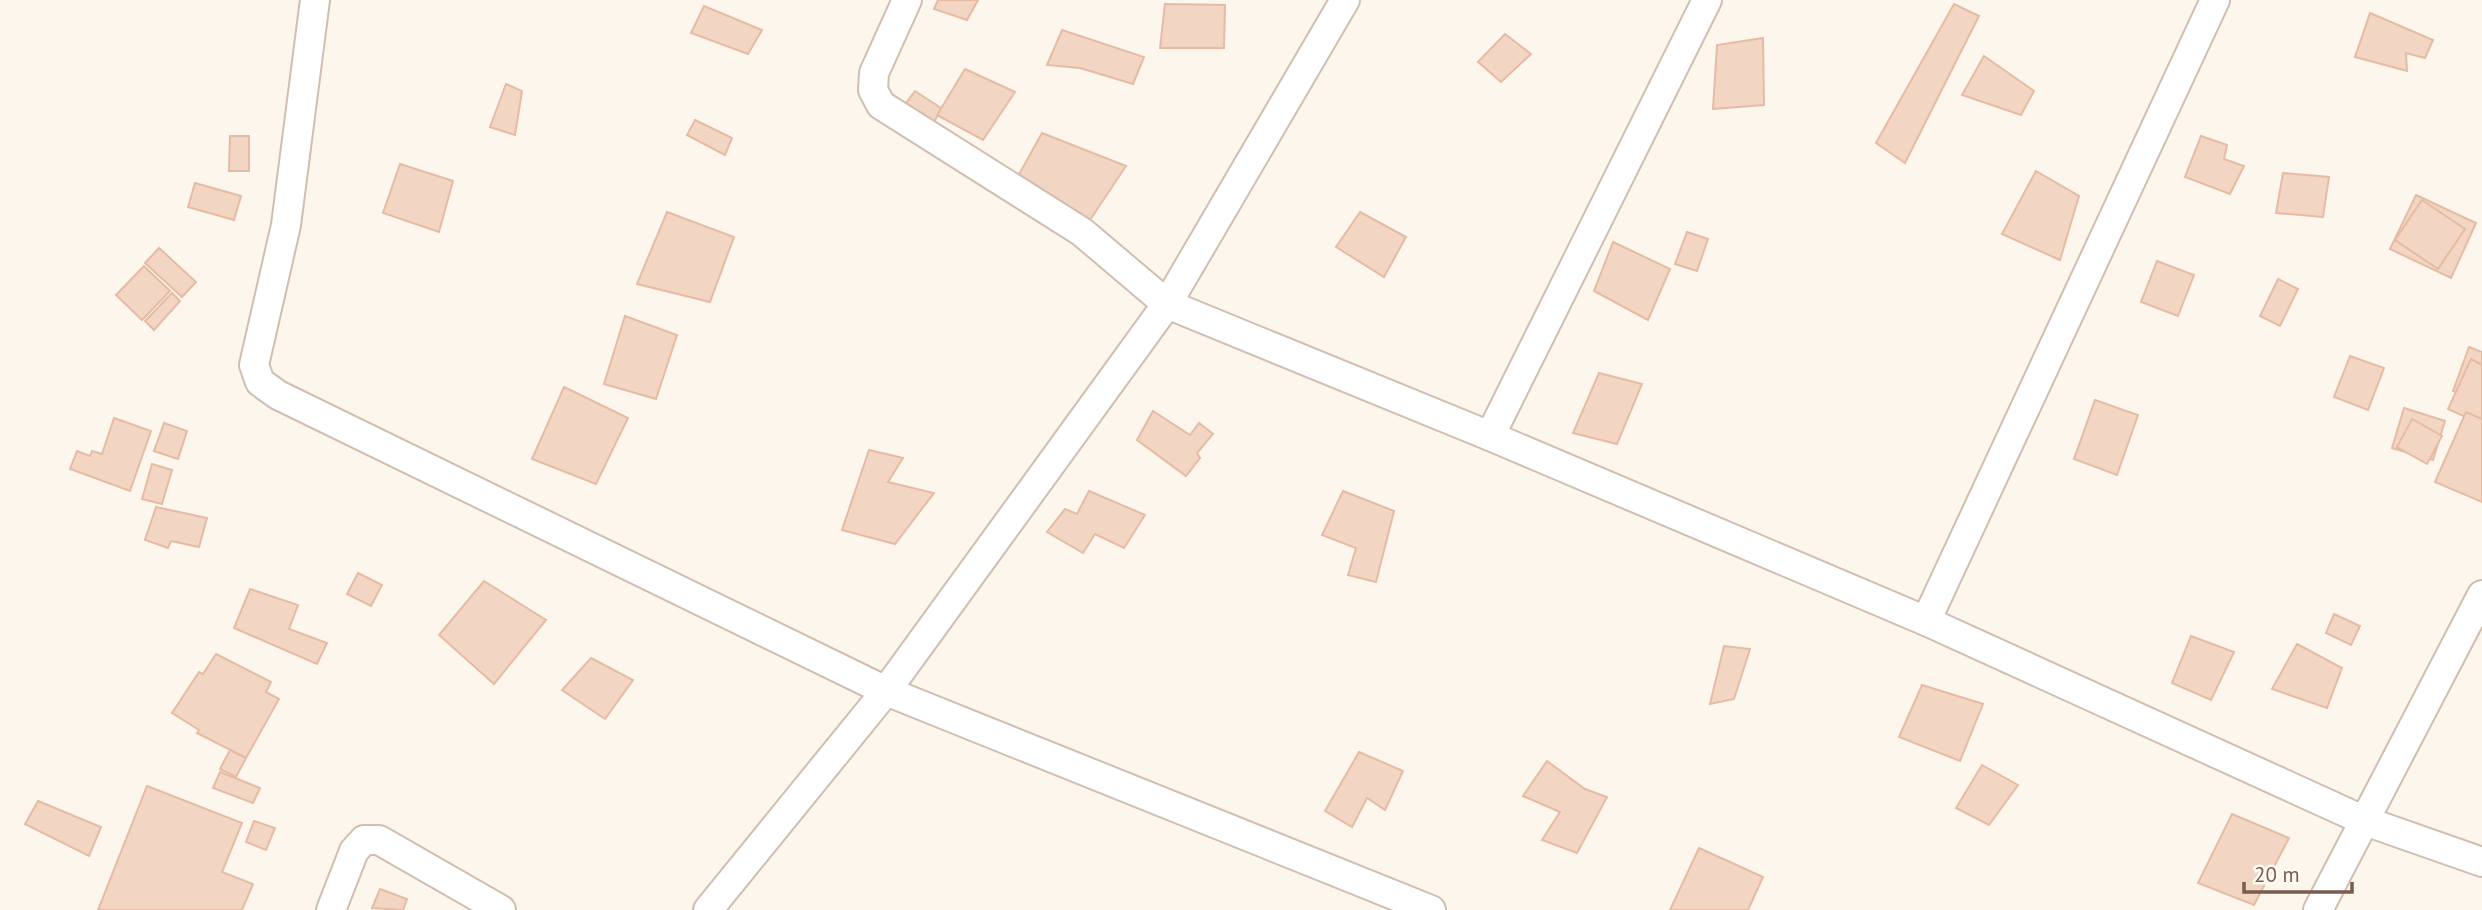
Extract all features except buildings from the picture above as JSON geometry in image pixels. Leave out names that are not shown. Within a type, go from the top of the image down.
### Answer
[{"type":"street","points":[[316,0],[286,225],[254,365],[260,382],[278,396],[886,691],[1431,910]]},
{"type":"street","points":[[907,0],[874,73],[873,90],[881,105],[1082,232],[1167,304],[1490,436],[1926,621],[2365,821],[2482,862]]},
{"type":"street","points":[[708,910],[886,691],[1167,304],[1345,0]]},
{"type":"street","points":[[1490,436],[1707,0]]},
{"type":"street","points":[[1926,621],[2215,0]]},
{"type":"street","points":[[2318,910],[2482,595]]},
{"type":"street","points":[[331,910],[354,851],[364,839],[379,840],[501,910]]}]
